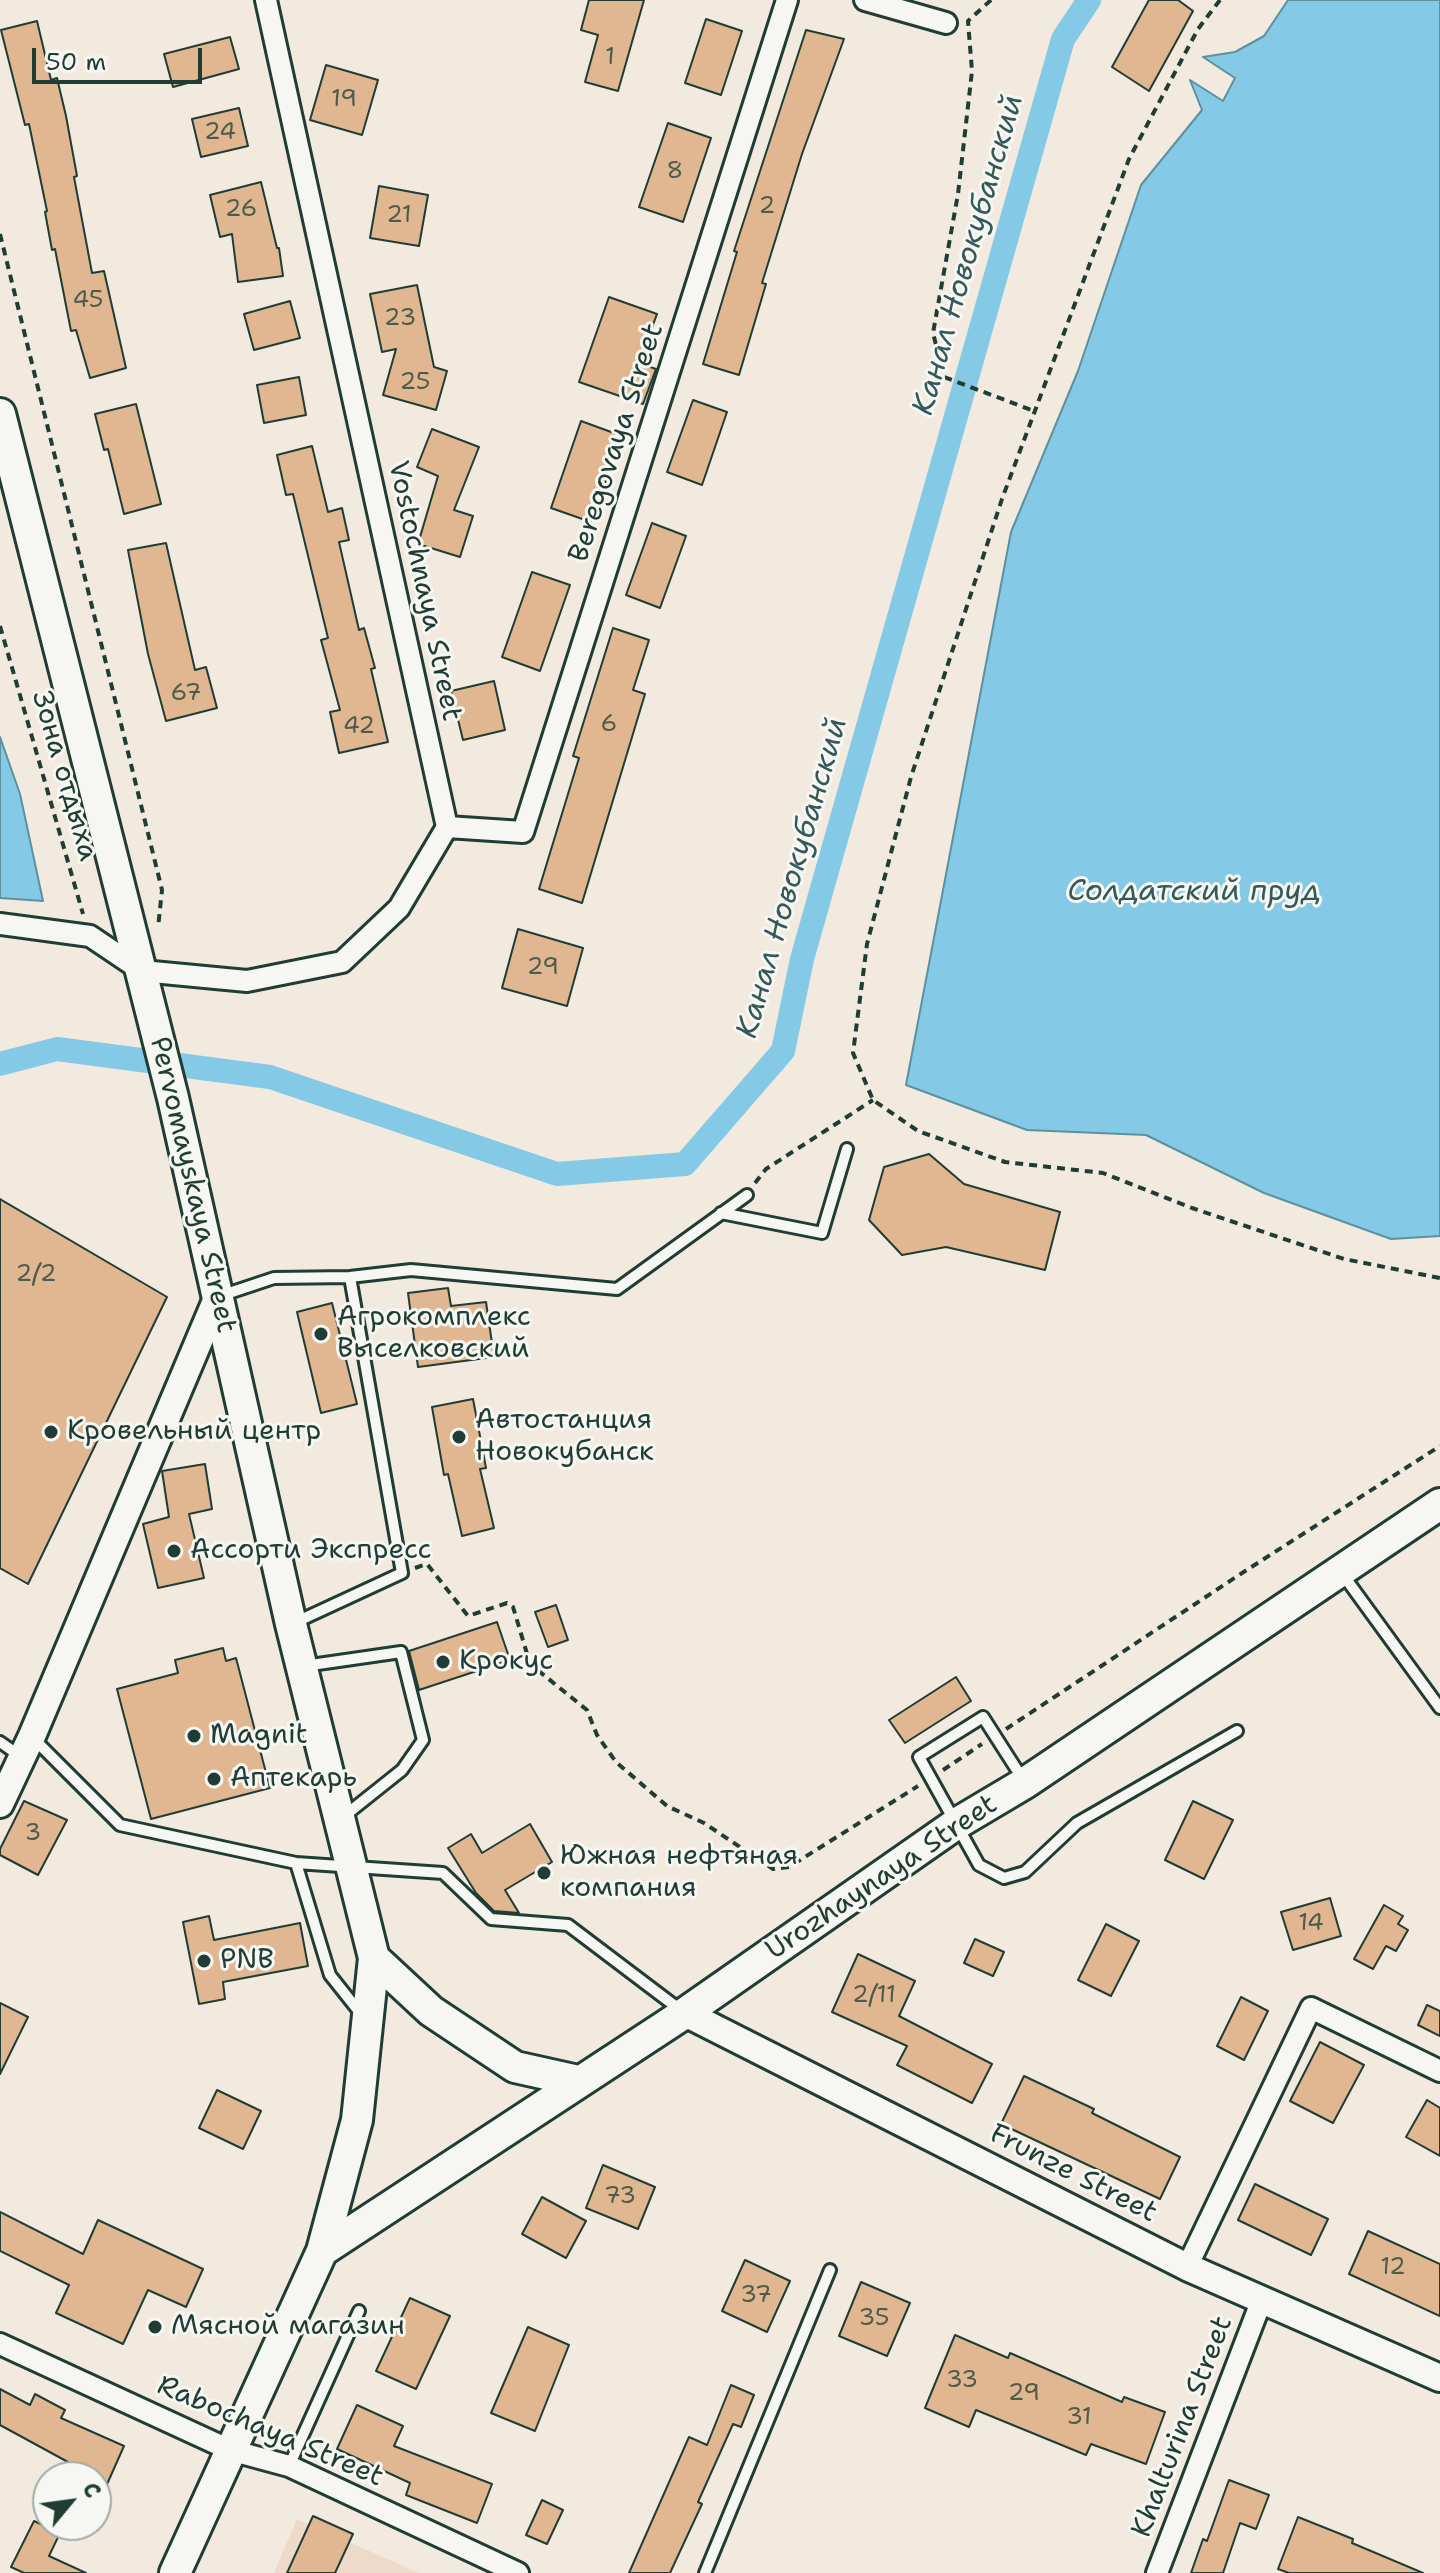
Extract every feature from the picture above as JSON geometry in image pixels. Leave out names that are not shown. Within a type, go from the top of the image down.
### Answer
[{"type":"main road","name":"Pervomayskaya Street","points":[[0,414],[152,1011],[291,1624],[374,1958],[357,2120],[322,2251],[175,2573]]},
{"type":"main road","name":"Urozhaynaya Street","points":[[322,2251],[685,2013],[956,1824],[1025,1783],[1440,1504]]},
{"type":"main road","points":[[374,1958],[431,2011],[515,2067],[578,2081]]},
{"type":"street","name":"Vostochnaya Street","points":[[266,0],[447,827]]},
{"type":"street","name":"Beregovaya Street","points":[[447,827],[523,832],[787,0]]},
{"type":"street","points":[[865,0],[946,23]]},
{"type":"street","points":[[0,924],[90,936],[142,971],[247,981],[342,962],[399,908],[447,827]]},
{"type":"street","points":[[0,1804],[218,1296]]},
{"type":"street","points":[[1187,2267],[1311,2008],[1440,2071]]},
{"type":"street","name":"Frunze Street","points":[[685,2013],[1187,2267],[1440,2378]]},
{"type":"street","name":"Khalturina Street","points":[[1157,2573],[1261,2302]]},
{"type":"street","name":"Rabochaya Street","points":[[0,2344],[230,2450],[289,2466],[513,2572]]},
{"type":"lane","points":[[721,1213],[822,1233],[847,1149]]},
{"type":"lane","points":[[218,1296],[274,1278],[350,1277],[411,1270],[617,1289],[747,1195]]},
{"type":"lane","points":[[291,1624],[402,1573],[350,1277]]},
{"type":"lane","points":[[1340,1571],[1440,1708]]},
{"type":"lane","points":[[302,1666],[401,1652],[423,1740],[402,1770],[338,1820]]},
{"type":"lane","points":[[1025,1783],[983,1717],[919,1757],[979,1865],[1004,1878],[1025,1872],[1077,1823],[1237,1731]]},
{"type":"lane","points":[[0,1742],[27,1747],[120,1825],[296,1863],[443,1873],[491,1919],[568,1925],[685,2013]]},
{"type":"lane","points":[[296,1863],[330,1975],[368,2022]]},
{"type":"lane","points":[[705,2573],[830,2270]]},
{"type":"lane","points":[[289,2466],[359,2311]]},
{"type":"path","points":[[991,0],[968,21],[972,71],[958,194],[933,333],[944,377],[1034,411]]},
{"type":"path","points":[[1220,0],[1198,29],[1129,159],[1002,499],[911,777],[867,944],[853,1053],[873,1100],[918,1131],[1005,1162],[1103,1173],[1192,1208],[1344,1259],[1440,1278]]},
{"type":"path","points":[[0,234],[162,890],[157,934]]},
{"type":"path","name":"Зона отдыха","points":[[0,626],[90,936]]},
{"type":"path","points":[[747,1195],[766,1169],[873,1100]]},
{"type":"path","points":[[402,1573],[427,1564],[468,1616],[507,1603],[513,1607],[528,1657],[540,1672],[587,1710],[597,1735],[616,1762],[667,1806],[704,1823],[773,1869],[789,1867],[931,1778],[1440,1446]]},
{"type":"shaded area","points":[[297,2519],[419,2573],[274,2573]]},
{"type":"water","name":"Солдатский пруд","points":[[1288,0],[1440,0],[1440,1236],[1391,1239],[1264,1193],[1146,1135],[1027,1130],[906,1085],[1011,532],[1078,371],[1141,185],[1202,110],[1190,80],[1223,101],[1235,78],[1203,57],[1235,52],[1264,36]]},
{"type":"water","points":[[0,737],[20,794],[43,901],[0,898]]},
{"type":"building","points":[[589,0],[644,0],[618,91],[585,82],[598,35],[581,30]]},
{"type":"building","points":[[1149,0],[1178,0],[1193,11],[1149,91],[1112,67]]},
{"type":"building","points":[[706,19],[742,31],[721,95],[685,83]]},
{"type":"building","points":[[37,21],[51,80],[57,78],[66,116],[92,273],[104,271],[126,368],[90,378],[76,330],[71,331],[55,249],[52,250],[29,124],[25,125],[1,30]]},
{"type":"building","points":[[806,30],[844,39],[802,154],[762,283],[766,284],[739,375],[703,364],[737,252],[734,251]]},
{"type":"building","points":[[230,37],[239,69],[173,87],[164,54]]},
{"type":"building","points":[[326,65],[378,80],[362,135],[310,120]]},
{"type":"building","points":[[239,108],[248,146],[201,157],[192,119]]},
{"type":"building","points":[[668,123],[711,138],[683,222],[639,207]]},
{"type":"building","points":[[261,182],[279,248],[283,276],[238,282],[232,234],[220,237],[210,195]]},
{"type":"building","points":[[379,186],[428,195],[419,246],[370,238]]},
{"type":"building","points":[[417,285],[434,367],[447,371],[436,410],[383,395],[396,349],[382,352],[370,294]]},
{"type":"building","points":[[609,297],[657,314],[639,363],[656,369],[643,404],[579,382]]},
{"type":"building","points":[[290,301],[300,338],[254,350],[244,314]]},
{"type":"building","points":[[299,377],[306,415],[264,423],[257,385]]},
{"type":"building","points":[[693,400],[727,412],[702,485],[667,472]]},
{"type":"building","points":[[136,404],[161,504],[124,514],[108,449],[104,450],[95,414]]},
{"type":"building","points":[[581,421],[622,436],[591,522],[551,508]]},
{"type":"building","points":[[432,429],[479,447],[454,510],[473,516],[460,557],[418,544],[438,476],[417,467]]},
{"type":"building","points":[[312,446],[328,512],[342,508],[349,540],[339,542],[359,630],[364,628],[375,668],[371,669],[388,742],[339,753],[330,712],[340,710],[321,640],[328,638],[293,494],[286,495],[277,455]]},
{"type":"building","points":[[652,523],[686,536],[660,608],[626,595]]},
{"type":"building","points":[[166,543],[195,670],[206,667],[217,708],[166,721],[148,654],[128,550]]},
{"type":"building","points":[[532,572],[570,585],[540,671],[502,657]]},
{"type":"building","points":[[613,628],[649,640],[633,690],[645,694],[582,903],[539,889],[579,758],[573,756]]},
{"type":"building","points":[[494,681],[505,730],[463,740],[451,691]]},
{"type":"building","points":[[518,929],[583,948],[567,1006],[502,988]]},
{"type":"building","points":[[929,1154],[964,1184],[1060,1212],[1045,1270],[946,1247],[902,1255],[869,1220],[884,1167]]},
{"type":"building","name":"Кровельный центр","points":[[0,1199],[167,1297],[28,1584],[0,1568]]},
{"type":"building","points":[[448,1288],[451,1306],[486,1302],[494,1357],[418,1367],[408,1293]]},
{"type":"building","points":[[332,1303],[357,1404],[321,1413],[297,1312]]},
{"type":"building","points":[[473,1399],[486,1468],[480,1469],[494,1528],[462,1536],[448,1474],[444,1475],[432,1407]]},
{"type":"building","points":[[205,1464],[212,1509],[189,1514],[204,1578],[158,1588],[143,1524],[169,1517],[162,1471]]},
{"type":"building","points":[[556,1605],[568,1640],[548,1647],[535,1612]]},
{"type":"building","points":[[497,1622],[510,1660],[419,1690],[409,1651]]},
{"type":"building","points":[[223,1648],[226,1661],[236,1658],[270,1788],[151,1819],[117,1689],[178,1673],[175,1660]]},
{"type":"building","points":[[956,1677],[971,1701],[905,1743],[889,1720]]},
{"type":"building","points":[[24,1801],[67,1820],[38,1875],[0,1855],[0,1849]]},
{"type":"building","points":[[1193,1801],[1233,1820],[1204,1879],[1165,1860]]},
{"type":"building","points":[[530,1824],[552,1862],[505,1890],[519,1913],[494,1911],[476,1893],[448,1848],[471,1834],[482,1853]]},
{"type":"building","points":[[1330,1898],[1341,1936],[1293,1950],[1281,1912]]},
{"type":"building","points":[[1384,1905],[1403,1916],[1398,1924],[1408,1930],[1396,1951],[1386,1946],[1373,1969],[1354,1959]]},
{"type":"building","points":[[209,1916],[214,1940],[300,1923],[308,1966],[223,1982],[225,1999],[199,2004],[183,1922]]},
{"type":"building","points":[[1106,1924],[1139,1941],[1111,1996],[1078,1980]]},
{"type":"building","points":[[975,1939],[1004,1952],[993,1976],[964,1963]]},
{"type":"building","points":[[858,1954],[915,1981],[899,2016],[992,2064],[972,2103],[897,2065],[907,2046],[832,2012]]},
{"type":"building","points":[[1241,1997],[1268,2011],[1244,2060],[1217,2046]]},
{"type":"building","points":[[0,2003],[28,2017],[0,2074]]},
{"type":"building","points":[[1427,2005],[1440,2011],[1440,2036],[1418,2025]]},
{"type":"building","points":[[1320,2042],[1364,2065],[1333,2123],[1290,2101]]},
{"type":"building","points":[[1024,2076],[1094,2109],[1092,2113],[1180,2157],[1160,2199],[1001,2124]]},
{"type":"building","points":[[217,2090],[261,2111],[243,2149],[199,2128]]},
{"type":"building","points":[[1427,2100],[1440,2108],[1440,2156],[1406,2137]]},
{"type":"building","points":[[603,2165],[655,2187],[638,2229],[586,2208]]},
{"type":"building","points":[[1255,2184],[1328,2219],[1311,2255],[1238,2220]]},
{"type":"building","points":[[542,2197],[586,2221],[566,2258],[522,2234]]},
{"type":"building","points":[[0,2212],[83,2254],[98,2220],[203,2269],[186,2307],[148,2290],[123,2344],[56,2313],[69,2285],[0,2251]]},
{"type":"building","points":[[1368,2231],[1440,2264],[1440,2316],[1349,2274]]},
{"type":"building","points":[[745,2260],[790,2281],[767,2332],[722,2311]]},
{"type":"building","points":[[861,2282],[910,2303],[887,2356],[839,2336]]},
{"type":"building","points":[[410,2298],[450,2316],[416,2389],[376,2371]]},
{"type":"building","points":[[528,2327],[569,2345],[535,2431],[491,2413]]},
{"type":"building","points":[[955,2335],[1008,2358],[1010,2353],[1122,2402],[1124,2397],[1165,2412],[1146,2464],[1091,2444],[1086,2455],[976,2410],[969,2427],[925,2408]]},
{"type":"building","points":[[731,2385],[754,2395],[741,2427],[733,2424],[698,2502],[702,2504],[670,2573],[629,2573],[689,2437],[707,2445]]},
{"type":"building","points":[[0,2389],[30,2405],[35,2394],[65,2410],[61,2418],[124,2446],[112,2473],[112,2461],[66,2461],[0,2425]]},
{"type":"building","points":[[357,2405],[403,2426],[394,2446],[492,2484],[477,2523],[406,2495],[410,2483],[337,2449]]},
{"type":"building","points":[[1229,2480],[1269,2495],[1256,2529],[1240,2523],[1223,2573],[1191,2573],[1203,2539],[1207,2541]]},
{"type":"building","points":[[542,2500],[563,2510],[547,2544],[526,2535]]},
{"type":"building","points":[[313,2516],[353,2534],[335,2573],[287,2573]]},
{"type":"building","points":[[1298,2517],[1353,2539],[1352,2543],[1423,2573],[1289,2573],[1278,2569]]},
{"type":"building","points":[[32,2525],[32,2541],[56,2541],[49,2556],[86,2573],[24,2573],[11,2567]]},
{"type":"waterway","name":"Канал Новокубанский","points":[[0,1064],[57,1049],[270,1077],[557,1174],[685,1164],[783,1051],[802,959],[1063,39],[1089,0]]},
{"type":"place","name":"Агрокомплекс Выселковский","points":[[321,1334]]},
{"type":"place","name":"Кровельный центр","points":[[51,1432]]},
{"type":"place","name":"Автостанция Новокубанск","points":[[459,1437]]},
{"type":"place","name":"Ассорти Экспресс","points":[[174,1551]]},
{"type":"place","name":"Крокус","points":[[443,1662]]},
{"type":"place","name":"Magnit","points":[[194,1736]]},
{"type":"place","name":"Аптекарь","points":[[214,1779]]},
{"type":"place","name":"Южная нефтяная компания","points":[[544,1873]]},
{"type":"place","name":"PNB","points":[[204,1961]]},
{"type":"place","name":"Мясной магазин","points":[[155,2327]]}]
